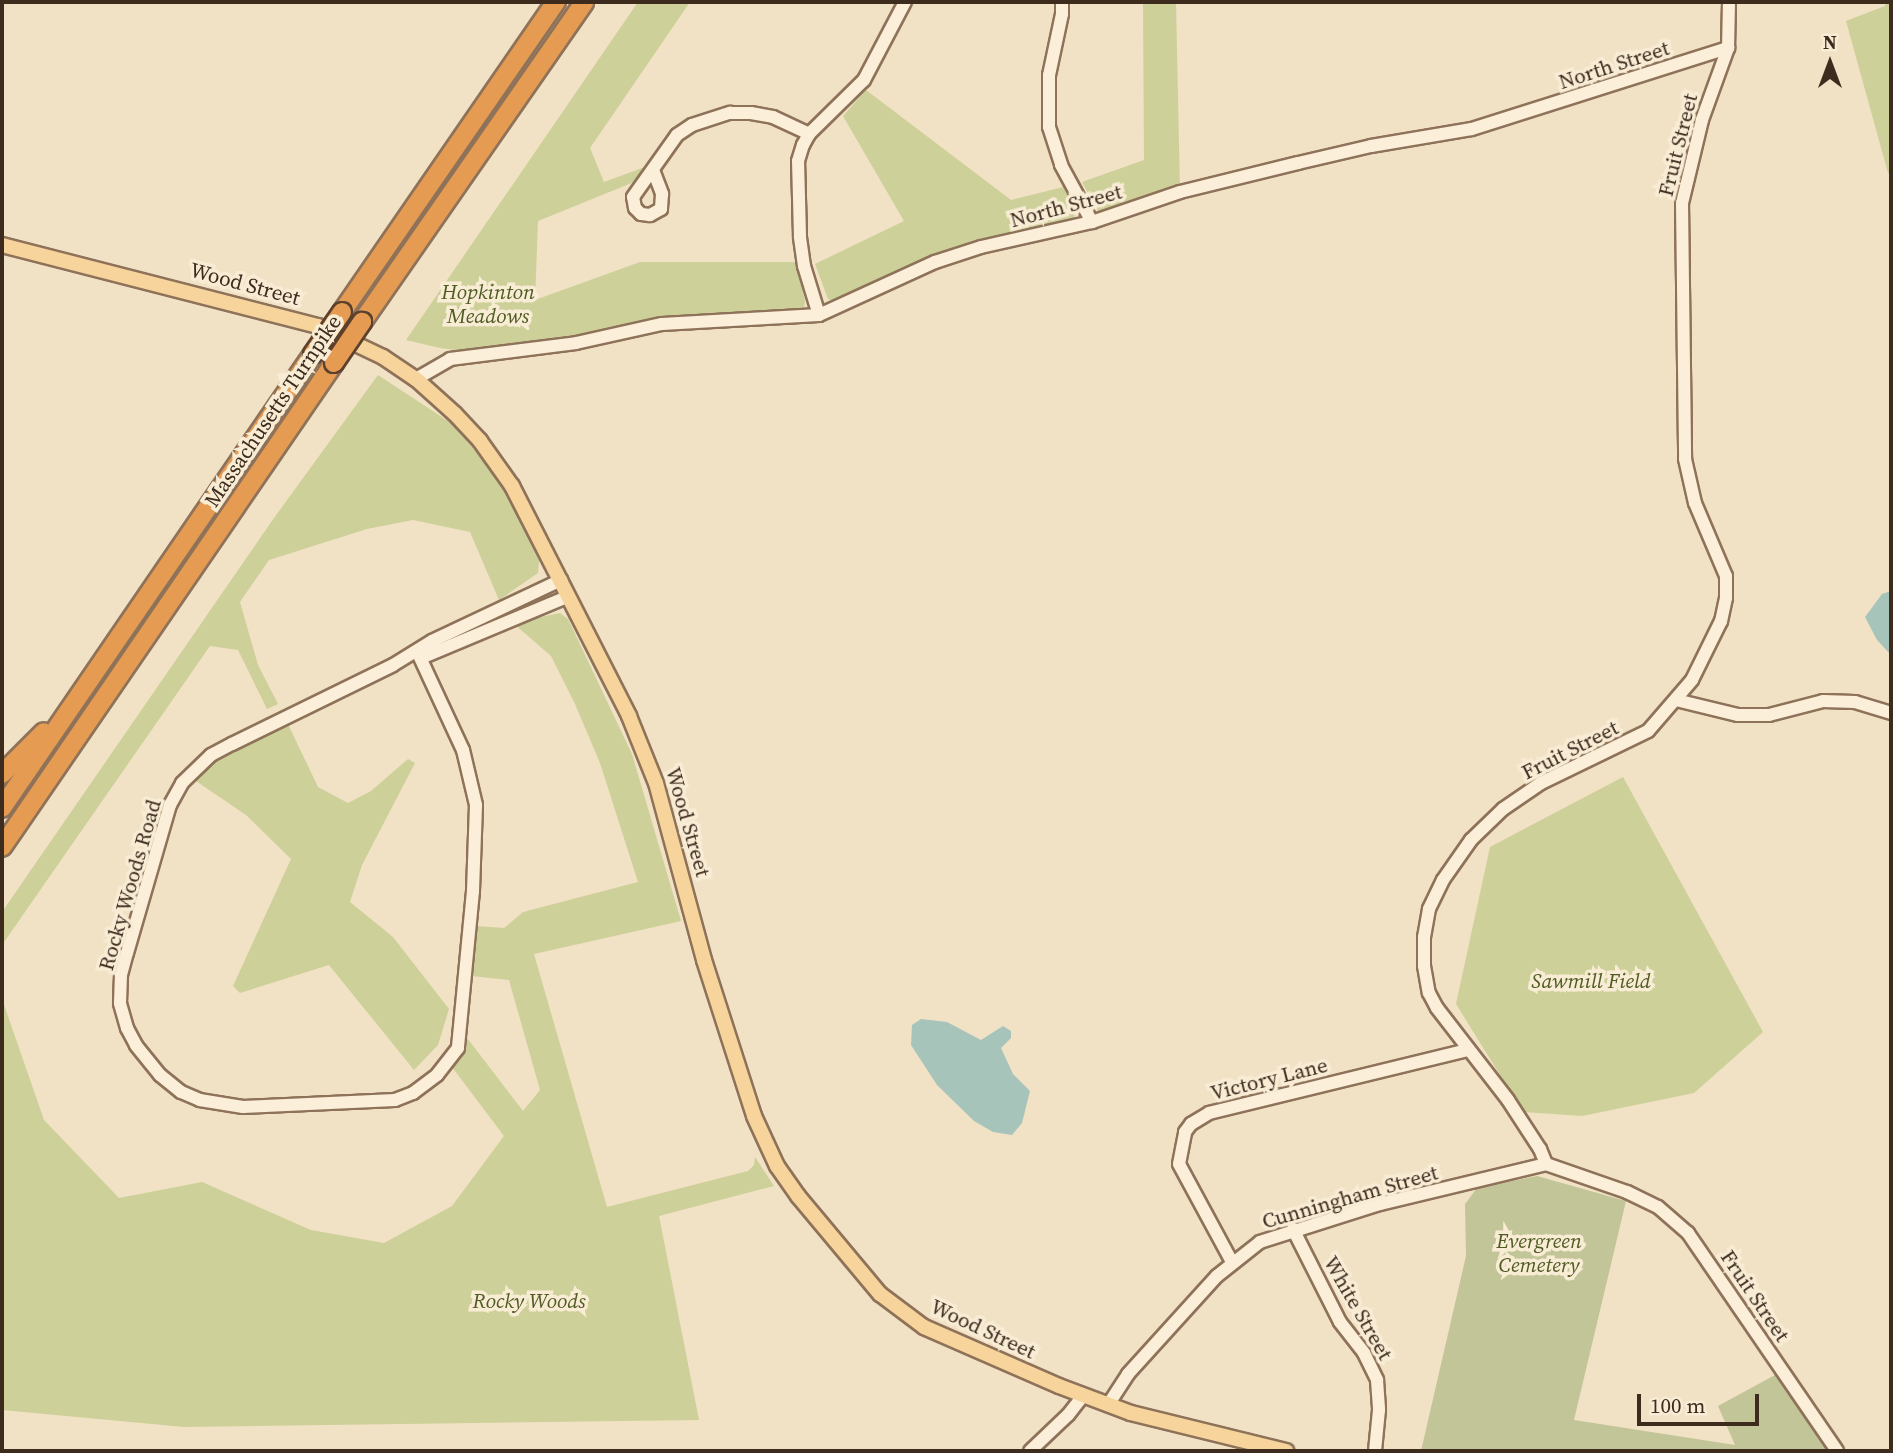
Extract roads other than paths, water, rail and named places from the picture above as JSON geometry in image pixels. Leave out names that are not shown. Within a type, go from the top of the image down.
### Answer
[{"type":"highway","name":"Massachusetts Turnpike","points":[[2,808],[556,2]]},
{"type":"highway","name":"Massachusetts Turnpike","points":[[2,847],[584,2]]},
{"type":"highway","points":[[2,774],[72,706]]},
{"type":"main road","name":"Wood Street","points":[[2,245],[318,326],[383,357],[416,379],[456,414],[491,456],[521,502],[629,716],[652,770],[704,960],[757,1125],[777,1166],[855,1268],[909,1318],[941,1335],[1083,1396],[1163,1422],[1286,1451]]},
{"type":"street","points":[[819,315],[804,266],[800,236],[798,161],[809,134],[864,80],[905,2]]},
{"type":"street","points":[[1062,2],[1062,14],[1049,75],[1049,127],[1061,165],[1092,222]]},
{"type":"street","name":"Fruit Street","points":[[1728,2],[1728,48],[1699,132],[1684,188],[1682,221],[1685,459],[1695,503],[1726,576],[1727,598],[1721,621],[1707,653],[1658,722],[1633,740],[1555,775],[1503,809],[1471,839],[1443,880],[1426,923],[1424,966],[1437,1008],[1526,1126],[1546,1164],[1637,1197],[1669,1215],[1688,1233],[1837,1451]]},
{"type":"street","name":"North Street","points":[[416,379],[450,359],[576,343],[662,324],[819,315],[935,262],[981,247],[1092,222],[1180,192],[1298,163],[1371,146],[1472,129],[1728,48]]},
{"type":"street","points":[[653,170],[677,135],[692,125],[730,113],[773,117],[809,134]]},
{"type":"street","name":"Rocky Woods Road","points":[[419,654],[463,750],[476,805],[473,891],[458,1048],[437,1074],[413,1093],[395,1100],[243,1107],[200,1100],[181,1092],[160,1075],[136,1045],[127,1028],[120,1003],[121,975],[127,953],[170,805],[182,783],[195,768],[222,750],[419,654],[561,580]]},
{"type":"street","name":"Rocky Woods Road","points":[[419,654],[569,596]]},
{"type":"street","points":[[1676,700],[1738,715],[1769,715],[1824,701],[1855,702],[1891,713]]},
{"type":"street","name":"Victory Lane","points":[[1232,1262],[1179,1164],[1185,1132],[1191,1124],[1209,1113],[1468,1050]]},
{"type":"street","name":"Cunningham Street","points":[[1108,1405],[1128,1374],[1232,1262],[1260,1242],[1293,1229],[1546,1164]]},
{"type":"street","name":"White Street","points":[[1293,1229],[1340,1322],[1364,1353],[1377,1380],[1379,1410],[1375,1451]]},
{"type":"street","points":[[1030,1451],[1068,1415],[1083,1396]]},
{"type":"water","points":[[1891,591],[1891,655],[1877,640],[1865,617],[1882,594]]},
{"type":"water","points":[[921,1019],[947,1022],[981,1040],[1003,1026],[1011,1031],[1011,1038],[1001,1048],[1013,1074],[1030,1091],[1022,1123],[1012,1135],[993,1132],[974,1121],[937,1085],[911,1045],[912,1025]]},
{"type":"park label","name":"Hopkinton Meadows","points":[[488,304]]},
{"type":"park label","name":"Sawmill Field","points":[[1591,981]]},
{"type":"park label","name":"Evergreen Cemetery","points":[[1539,1253]]},
{"type":"park label","name":"Rocky Woods","points":[[529,1301]]}]
